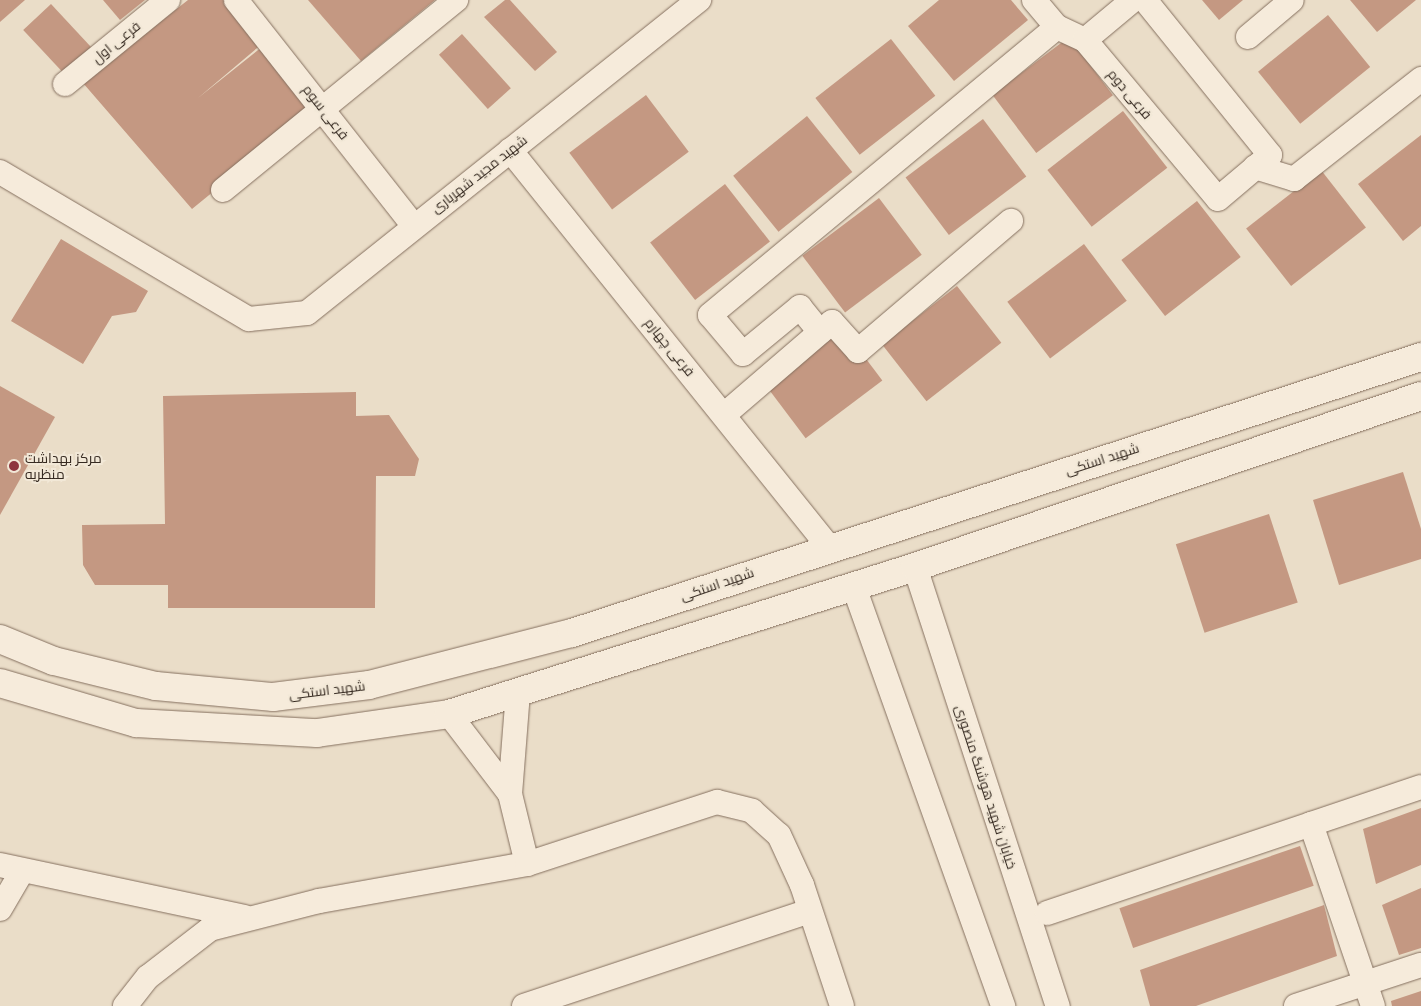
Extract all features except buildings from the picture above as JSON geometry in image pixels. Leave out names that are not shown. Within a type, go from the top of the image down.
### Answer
[{"type":"main road","name":"شهید استکی","points":[[0,639],[54,661],[156,686],[273,697],[369,685],[572,633],[828,546],[1421,357]]},
{"type":"main road","points":[[0,682],[136,723],[317,733],[449,714],[518,692],[588,673],[854,587],[1409,400],[1385,369]]},
{"type":"main road","points":[[572,633],[588,673]]},
{"type":"street","name":"فرعی اول","points":[[65,84],[168,0]]},
{"type":"street","name":"فرعی سوم","points":[[236,0],[324,108],[414,226]]},
{"type":"street","points":[[222,190],[456,0]]},
{"type":"street","name":"شهید مجید شهریاری","points":[[0,172],[249,319],[307,313],[699,0]]},
{"type":"street","name":"فرعی دوم","points":[[1034,0],[1057,28],[1085,40],[1218,199],[1255,167]]},
{"type":"street","points":[[1085,40],[1133,0]]},
{"type":"street","points":[[1144,0],[1270,154],[1255,167]]},
{"type":"street","points":[[1248,36],[1292,0]]},
{"type":"street","points":[[820,332],[800,307],[743,354],[710,315],[1057,28]]},
{"type":"street","points":[[1255,167],[1294,179],[1421,79]]},
{"type":"street","name":"فرعی چهارم","points":[[510,150],[725,414],[828,546]]},
{"type":"street","points":[[725,414],[832,322],[858,351],[1011,220]]},
{"type":"street","name":"خیابان شهید هوشنگ منصوری","points":[[915,567],[1058,1006]]},
{"type":"street","points":[[854,587],[1003,1006]]},
{"type":"street","points":[[518,692],[510,794],[528,864]]},
{"type":"street","points":[[449,714],[510,794]]},
{"type":"street","points":[[1047,913],[1421,786]]},
{"type":"street","points":[[125,1006],[148,977],[210,929],[247,917],[528,864],[717,802],[752,811],[779,835],[810,911],[842,1006]]},
{"type":"street","points":[[1312,824],[1369,995]]},
{"type":"street","points":[[0,909],[11,869],[247,917]]},
{"type":"street","points":[[524,1006],[810,911]]},
{"type":"street","points":[[1296,1006],[1369,995],[1421,965]]},
{"type":"place","name":"مرکز بهداشت منظریه","points":[[14,466]]}]
